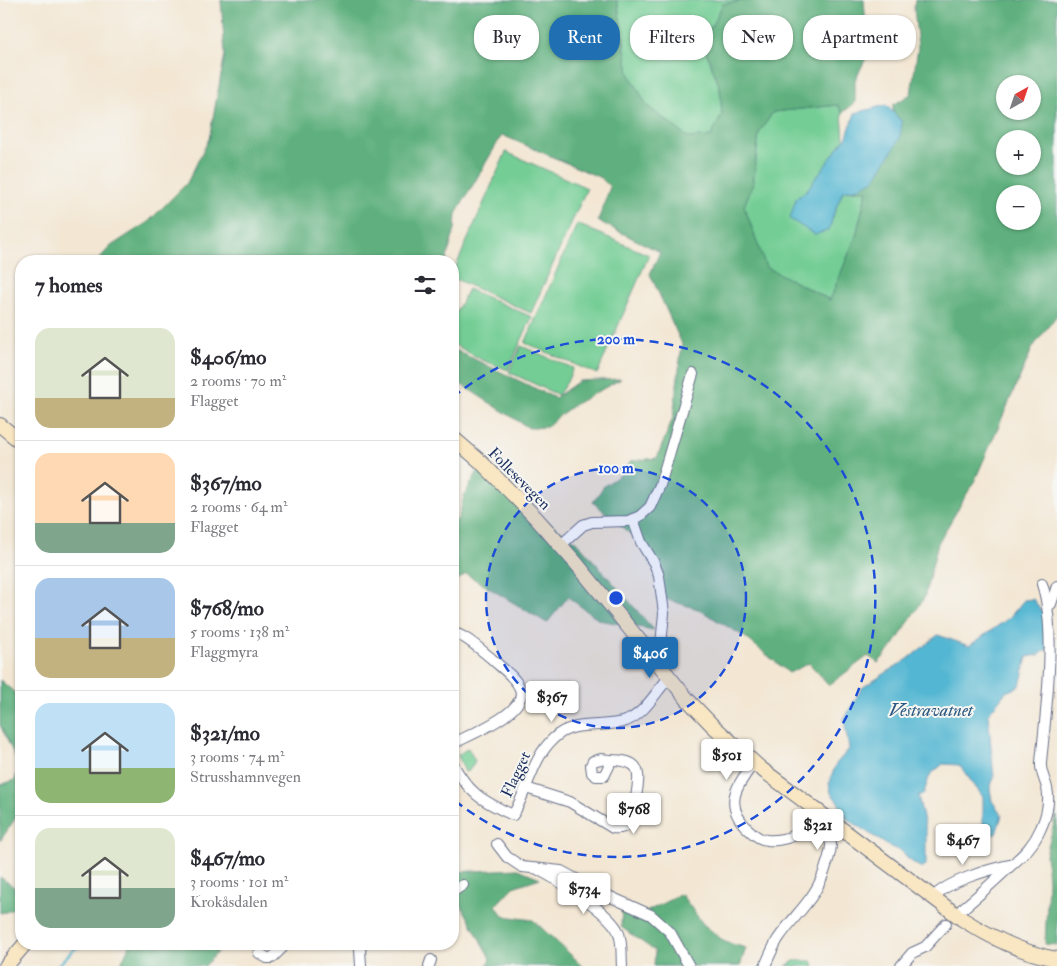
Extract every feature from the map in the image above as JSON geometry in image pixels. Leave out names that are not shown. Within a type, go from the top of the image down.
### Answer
[{"type":"main road","points":[[0,425],[15,437]]},
{"type":"main road","name":"Follesevegen","points":[[459,444],[509,490],[561,545],[669,678],[712,725],[754,763],[962,919],[990,936],[1026,952],[1057,959]]},
{"type":"main road","points":[[6,966],[20,950]]},
{"type":"street","points":[[561,545],[583,525],[592,522],[626,522],[650,507],[660,485],[693,374]]},
{"type":"street","points":[[633,519],[640,542],[654,563],[659,576],[664,613],[661,645]]},
{"type":"street","points":[[962,909],[1020,859],[1041,829],[1049,804],[1041,765],[1056,661],[1055,625],[1051,604],[1042,584]]},
{"type":"street","points":[[1051,604],[1057,586]]},
{"type":"street","points":[[459,634],[488,656],[517,683],[521,694],[519,703],[512,712],[459,740]]},
{"type":"street","name":"Flagget","points":[[459,775],[463,782],[475,794],[491,806],[512,815],[542,753],[559,733],[570,728],[615,724],[628,720],[646,707],[659,688],[669,678]]},
{"type":"street","points":[[526,788],[570,802],[614,828],[619,829],[628,824],[632,818],[638,784],[638,772],[630,762],[609,760]]},
{"type":"street","points":[[754,763],[733,798],[735,812],[748,829],[759,837],[768,840],[791,837],[816,827],[826,833],[831,842],[826,868],[814,894],[779,938],[765,966]]},
{"type":"street","points":[[498,844],[515,864],[539,870],[561,871],[604,894],[651,915],[673,936],[689,966]]},
{"type":"street","points":[[933,898],[939,891],[985,871],[1011,865]]},
{"type":"street","points":[[539,870],[579,896],[612,922],[621,940],[622,966]]},
{"type":"street","points":[[459,888],[463,885]]},
{"type":"street","points":[[901,966],[912,953],[925,947],[946,924]]},
{"type":"street","points":[[259,953],[267,958],[272,958],[280,950]]},
{"type":"street","points":[[360,950],[361,966]]},
{"type":"green space","points":[[221,0],[617,0],[619,15],[549,15],[549,60],[620,60],[620,18],[629,73],[647,106],[689,138],[711,136],[722,115],[720,88],[709,60],[713,60],[713,24],[723,4],[748,0],[864,0],[865,15],[803,15],[803,60],[865,60],[855,80],[855,103],[842,113],[838,105],[773,112],[759,133],[753,184],[744,206],[766,267],[830,300],[856,236],[867,190],[850,190],[859,188],[902,122],[893,112],[893,105],[911,94],[918,47],[914,8],[915,0],[1057,0],[1057,315],[1033,347],[975,480],[938,543],[924,598],[894,645],[878,663],[868,656],[829,685],[809,663],[789,673],[745,637],[698,609],[662,598],[657,574],[636,539],[593,502],[604,486],[620,475],[631,461],[657,458],[673,418],[682,344],[650,274],[660,252],[598,221],[610,187],[601,178],[502,135],[456,214],[455,229],[448,255],[103,255],[111,246],[148,222],[187,183],[209,139],[225,54]]},
{"type":"green space","points":[[617,0],[748,0],[723,4],[713,24],[713,15],[630,15],[630,60],[709,60],[720,88],[722,115],[711,136],[689,138],[647,106],[629,73]]},
{"type":"green space","points":[[838,105],[842,113],[844,140],[807,190],[796,198],[829,230],[843,191],[867,189],[856,236],[830,300],[766,267],[744,206],[753,184],[759,133],[773,112]]},
{"type":"green space","points":[[506,152],[587,188],[531,313],[459,281],[459,259]]},
{"type":"green space","points":[[577,224],[649,255],[597,374],[525,343]]},
{"type":"green space","points":[[468,289],[532,317],[508,370],[482,360],[459,347],[459,306]]},
{"type":"green space","points":[[521,346],[573,368],[567,382],[558,395],[509,372]]},
{"type":"green space","points":[[459,352],[555,398],[579,381],[621,379],[575,404],[547,427],[529,428],[459,383]]},
{"type":"green space","points":[[485,458],[504,491],[578,543],[654,630],[599,620],[568,597],[547,623],[466,574],[459,579],[459,517],[464,496]]},
{"type":"green space","points":[[0,680],[15,693],[15,757],[0,725]]},
{"type":"green space","points":[[468,748],[475,761],[469,771],[465,772],[459,754]]},
{"type":"green space","points":[[15,780],[15,819],[0,841],[0,785]]},
{"type":"green space","points":[[1056,816],[1057,945],[1045,944],[1048,881],[1046,854]]},
{"type":"green space","points":[[518,869],[540,878],[513,887],[496,905],[503,916],[533,920],[583,966],[486,966],[491,960],[459,901],[459,872]]},
{"type":"green space","points":[[0,877],[15,888],[15,908],[0,913]]},
{"type":"green space","points":[[681,894],[703,924],[725,942],[746,948],[740,966],[654,966],[655,951],[621,927],[622,902],[642,914]]},
{"type":"green space","points":[[127,950],[219,950],[205,966],[120,966]]},
{"type":"green space","points":[[794,961],[812,961],[814,966],[786,966]]},
{"type":"water","points":[[886,105],[902,122],[900,138],[875,179],[859,188],[843,191],[829,230],[815,235],[790,219],[796,198],[807,190],[847,136],[855,113]]},
{"type":"water","name":"Vestravatnet","points":[[1033,599],[1048,619],[1050,647],[1039,655],[1027,657],[1020,686],[1006,692],[988,714],[994,778],[990,788],[992,801],[1002,815],[996,834],[990,835],[983,826],[983,797],[959,765],[943,764],[930,775],[923,795],[918,795],[926,831],[926,865],[921,868],[908,859],[903,852],[887,845],[846,818],[831,793],[829,783],[836,764],[849,749],[844,719],[862,688],[908,659],[938,635],[969,646],[1009,618],[1024,600]]},
{"type":"waterway","points":[[57,966],[73,950]]}]
